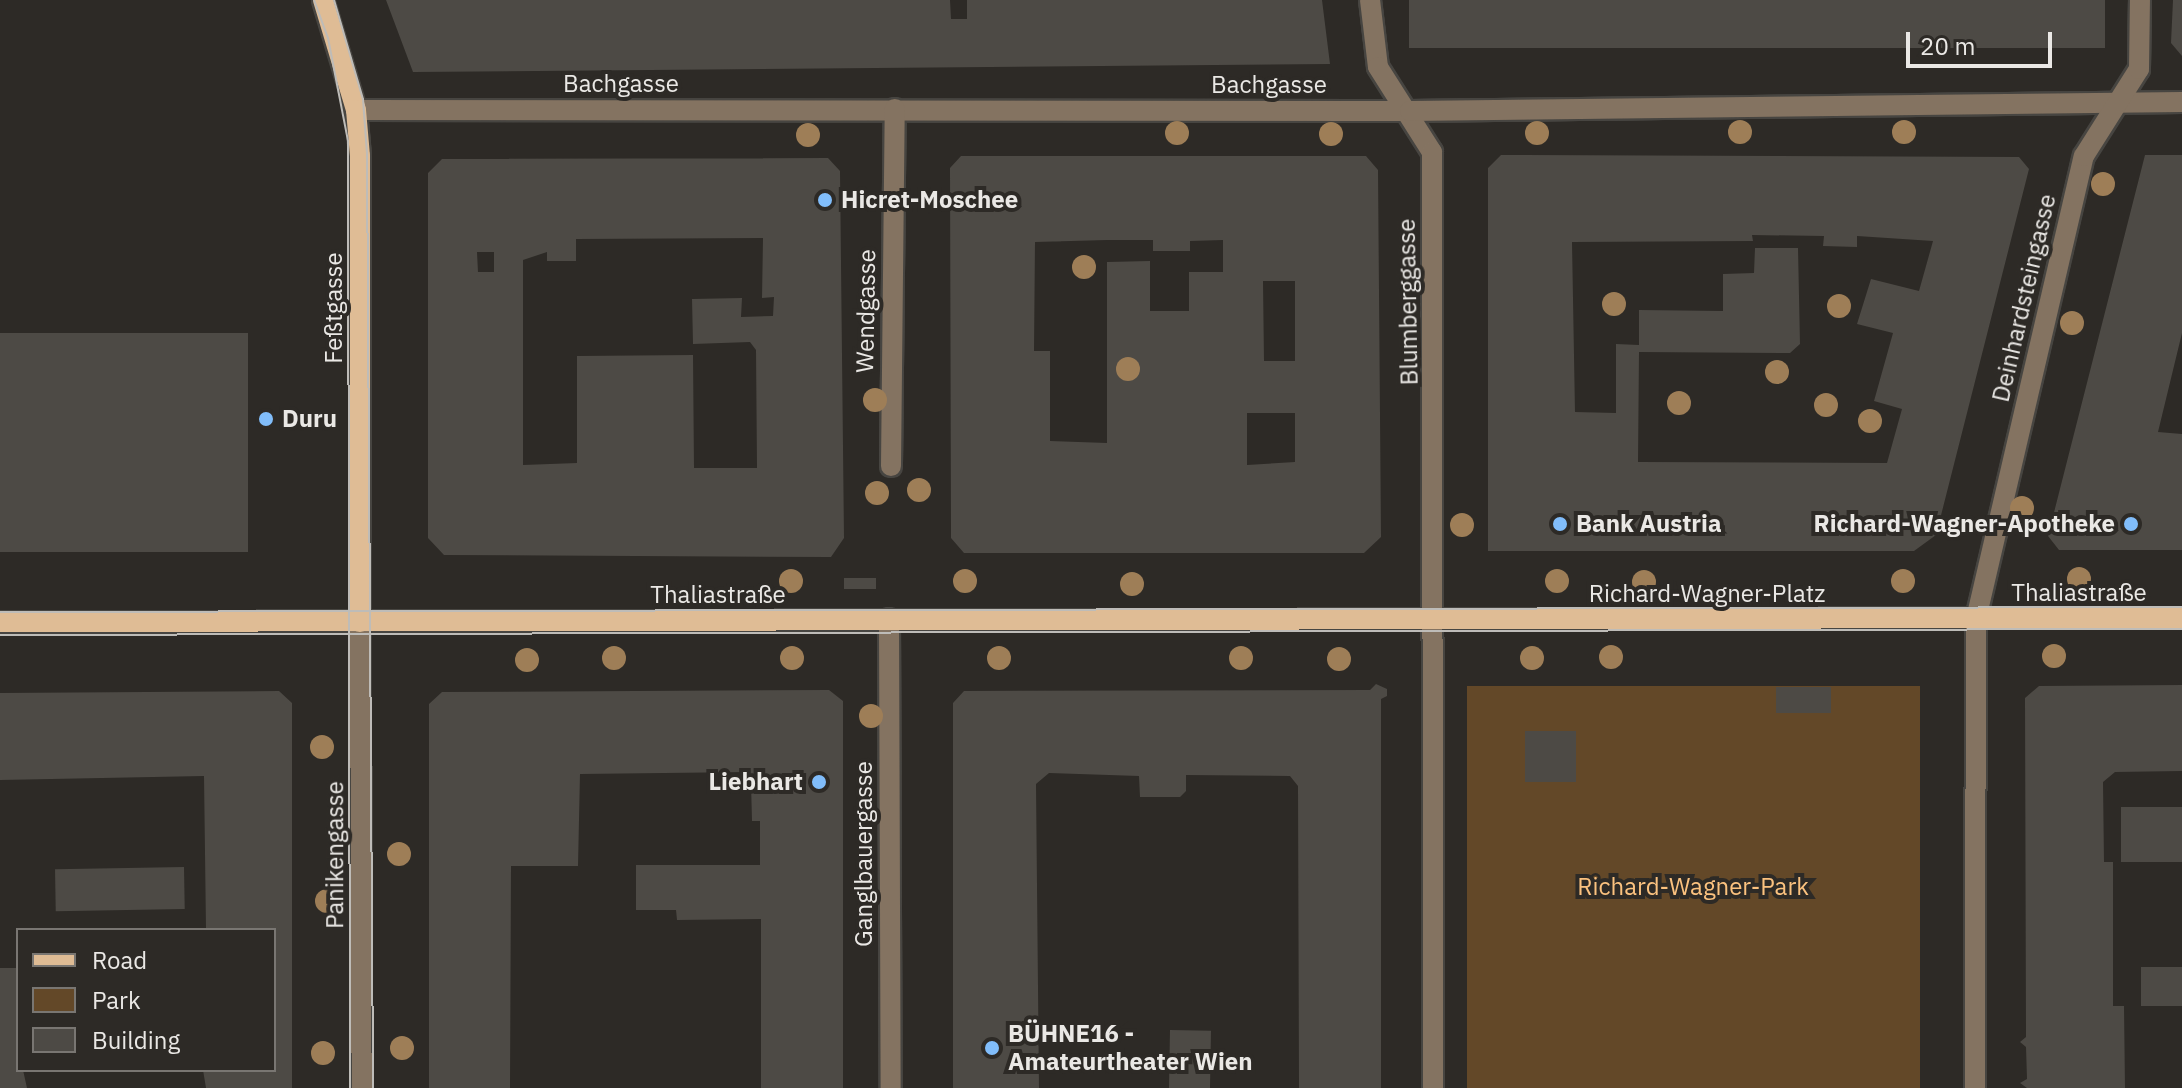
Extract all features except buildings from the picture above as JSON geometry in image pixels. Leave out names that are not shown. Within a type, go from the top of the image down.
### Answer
[{"type":"main road","name":"Feßtgasse","points":[[323,0],[356,110],[360,622]]},
{"type":"main road","name":"Thaliastraße","points":[[1976,619],[2182,618]]},
{"type":"main road","name":"Richard-Wagner-Platz","points":[[1437,621],[1976,619]]},
{"type":"main road","name":"Thaliastraße","points":[[0,622],[1437,621]]},
{"type":"street","name":"Blumberggasse","points":[[1370,0],[1378,67],[1410,111],[1432,152],[1437,621]]},
{"type":"street","name":"Deinhardsteingasse","points":[[1976,619],[2084,156],[2114,103],[2139,69],[2140,0]]},
{"type":"street","name":"Bachgasse","points":[[356,110],[1410,111],[2182,102]]},
{"type":"street","name":"Wendgasse","points":[[891,466],[895,109]]},
{"type":"street","name":"Ganglbauergasse","points":[[889,619],[891,1088]]},
{"type":"street","points":[[1975,1088],[1976,619]]},
{"type":"street","points":[[1433,1088],[1437,621]]},
{"type":"street","name":"Panikengasse","points":[[360,622],[362,1088]]},
{"type":"green space","name":"Richard-Wagner-Park","points":[[1467,686],[1920,686],[1920,1088],[1467,1088]]},
{"type":"tram line","points":[[314,0],[328,38],[348,141],[350,1088]]},
{"type":"tram line","points":[[334,0],[363,99],[367,153],[373,1088]]},
{"type":"tram line","points":[[0,612],[2182,607]]},
{"type":"tram line","points":[[0,635],[2182,629]]},
{"type":"place","name":"Hicret-Moschee","points":[[825,200]]},
{"type":"place","name":"Duru","points":[[266,419]]},
{"type":"place","name":"Bank Austria","points":[[1560,524]]},
{"type":"place","name":"Richard-Wagner-Apotheke","points":[[2131,524]]},
{"type":"place","name":"Liebhart","points":[[819,782]]},
{"type":"place","name":"BÜHNE16 - Amateurtheater Wien","points":[[992,1048]]}]
